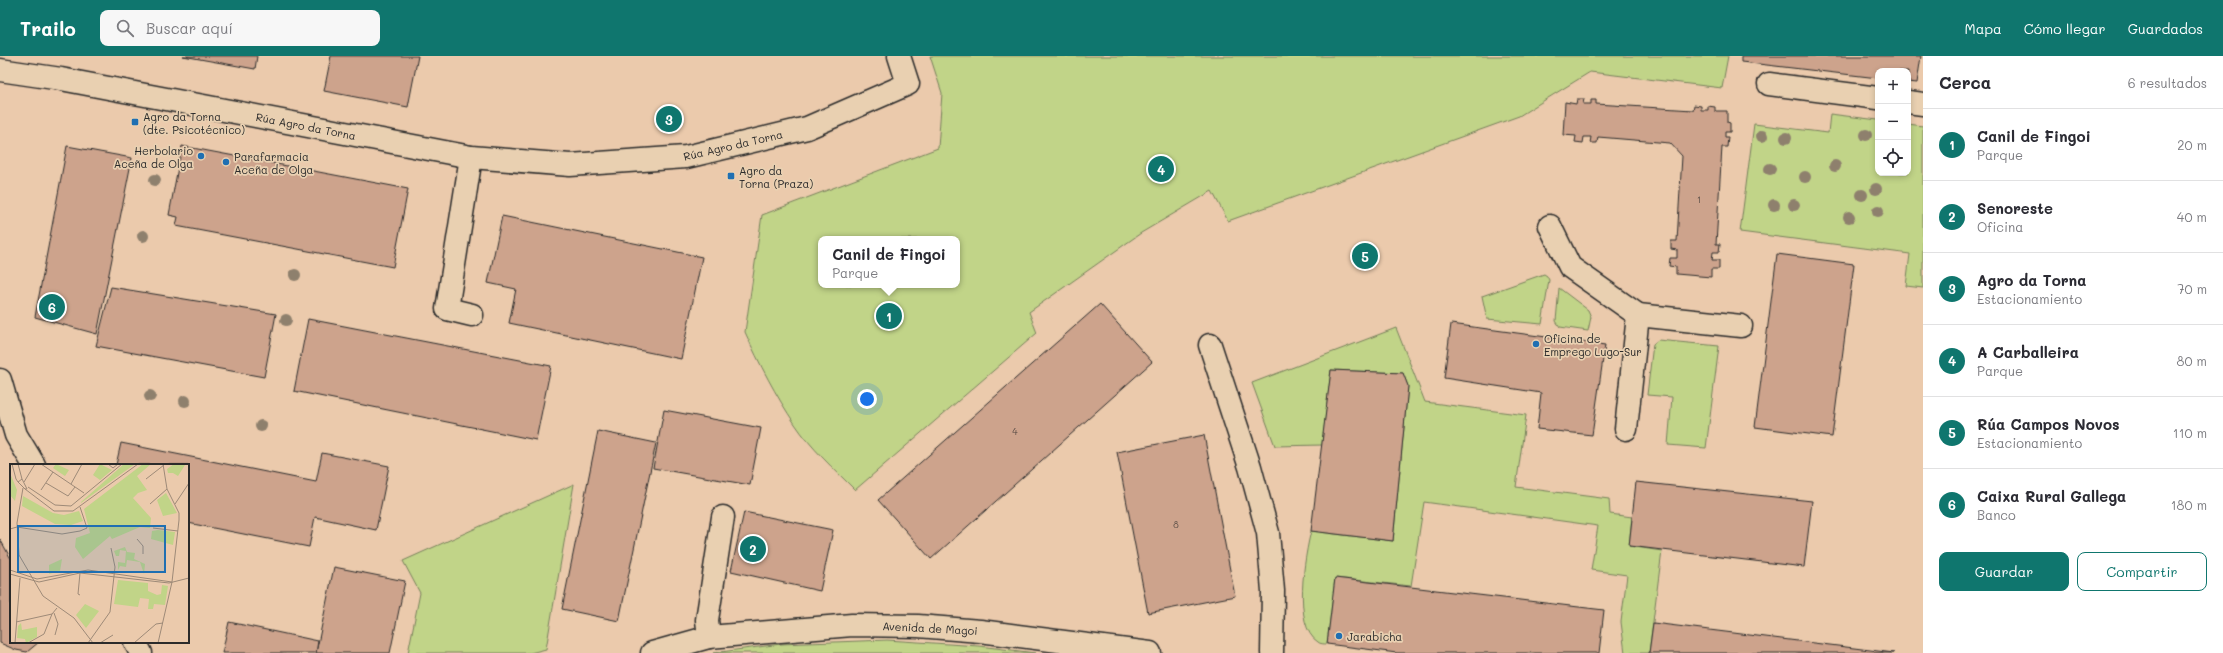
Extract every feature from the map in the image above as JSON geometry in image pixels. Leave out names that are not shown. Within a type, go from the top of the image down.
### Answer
[{"type":"street","name":"Rúa Agro da Torna","points":[[0,70],[60,79],[471,158],[570,165],[686,157],[808,128],[908,84],[899,56]]},
{"type":"street","points":[[1769,84],[1875,98]]},
{"type":"street","points":[[1911,102],[1923,104]]},
{"type":"street","points":[[471,158],[447,309],[472,315]]},
{"type":"street","points":[[1550,226],[1570,267],[1638,315],[1741,326]]},
{"type":"street","points":[[1626,429],[1638,315]]},
{"type":"street","points":[[1210,345],[1250,467],[1268,534],[1273,591],[1272,653]]},
{"type":"street","points":[[0,380],[16,435],[33,464]]},
{"type":"street","points":[[709,637],[707,620],[723,517]]},
{"type":"street","name":"Avenida de Magoi","points":[[652,653],[709,637],[852,625],[918,626],[980,631],[1150,653]]},
{"type":"street","points":[[136,643],[141,653]]},
{"type":"green space","points":[[930,56],[1728,56],[1722,88],[1590,72],[1519,116],[1228,221],[1212,191],[1141,233],[1029,312],[1037,333],[855,490],[815,450],[801,433],[768,379],[745,332],[762,215],[938,148],[942,93]]},
{"type":"green space","points":[[1830,114],[1875,120],[1875,176],[1911,176],[1911,124],[1923,126],[1923,288],[1906,286],[1910,254],[1740,232],[1754,124],[1828,133]]},
{"type":"green space","points":[[1544,274],[1549,280],[1542,324],[1487,319],[1482,296]]},
{"type":"green space","points":[[1559,288],[1588,310],[1591,317],[1588,331],[1560,327],[1556,321]]},
{"type":"green space","points":[[1396,328],[1425,402],[1526,415],[1516,487],[1609,499],[1610,514],[1632,517],[1629,546],[1662,551],[1649,653],[1625,653],[1621,622],[1627,575],[1591,570],[1598,526],[1424,502],[1411,586],[1335,578],[1327,644],[1319,643],[1310,634],[1305,621],[1302,590],[1311,531],[1393,541],[1408,386],[1403,373],[1331,370],[1322,445],[1275,446],[1252,383]]},
{"type":"green space","points":[[1658,340],[1719,346],[1706,448],[1668,445],[1672,397],[1647,395],[1653,344]]},
{"type":"green space","points":[[574,484],[546,649],[530,653],[408,653],[420,593],[403,561]]},
{"type":"green space","points":[[887,640],[979,646],[1036,653],[713,653],[781,644]]},
{"type":"building","points":[[183,56],[257,56],[255,69]]},
{"type":"building","points":[[331,56],[418,56],[408,107],[324,91]]},
{"type":"building","points":[[1741,56],[1921,56],[1917,83],[1911,82],[1911,68],[1875,68],[1875,78],[1741,62]]},
{"type":"building","points":[[1577,99],[1584,99],[1583,104],[1591,104],[1591,100],[1596,100],[1596,104],[1693,110],[1694,105],[1701,106],[1701,110],[1708,110],[1708,106],[1715,107],[1715,111],[1727,111],[1727,122],[1730,123],[1730,132],[1725,132],[1725,137],[1728,137],[1727,147],[1722,147],[1716,244],[1720,244],[1719,252],[1713,252],[1712,260],[1719,260],[1719,269],[1711,269],[1711,277],[1676,274],[1676,267],[1669,266],[1670,258],[1677,258],[1677,250],[1671,249],[1671,241],[1677,241],[1682,156],[1670,143],[1598,137],[1597,143],[1590,143],[1591,137],[1584,137],[1583,143],[1575,142],[1576,136],[1563,135],[1565,102],[1576,104]]},
{"type":"building","points":[[67,146],[132,158],[97,334],[35,317]]},
{"type":"building","points":[[182,146],[408,189],[393,267],[176,226],[178,217],[169,215]]},
{"type":"building","points":[[502,216],[702,257],[681,359],[509,323],[516,289],[488,283]]},
{"type":"building","points":[[1777,254],[1854,264],[1832,437],[1755,427]]},
{"type":"building","points":[[111,287],[276,314],[264,377],[96,346]]},
{"type":"building","points":[[1100,304],[1152,362],[931,559],[878,500]]},
{"type":"building","points":[[308,319],[551,366],[536,440],[294,391]]},
{"type":"building","points":[[1451,324],[1605,345],[1592,435],[1537,429],[1541,393],[1444,378]]},
{"type":"building","points":[[1331,370],[1403,373],[1408,386],[1393,541],[1311,531]]},
{"type":"building","points":[[664,410],[761,428],[750,485],[653,468]]},
{"type":"building","points":[[598,431],[656,443],[619,621],[562,609]]},
{"type":"building","points":[[1204,435],[1235,596],[1148,613],[1117,452]]},
{"type":"building","points":[[121,443],[316,482],[322,453],[389,466],[376,530],[315,517],[309,547],[189,523],[189,464],[116,464]]},
{"type":"building","points":[[1636,482],[1812,501],[1804,567],[1629,546]]},
{"type":"building","points":[[744,512],[833,530],[820,591],[731,571]]},
{"type":"building","points":[[0,539],[10,557],[10,643],[38,643],[27,652],[16,650],[0,643]]},
{"type":"building","points":[[334,567],[405,581],[390,653],[316,653]]},
{"type":"building","points":[[1335,578],[1604,610],[1599,653],[1397,653],[1327,644]]},
{"type":"building","points":[[229,622],[318,641],[316,653],[222,653]]},
{"type":"building","points":[[1653,623],[1894,653],[1649,653]]},
{"type":"place","name":"Agro da Torna","points":[[669,119]]},
{"type":"place","name":"Agro da Torna (dte. Psicotécnico)","points":[[135,122]]},
{"type":"place","name":"Herbolario Aceña de Olga","points":[[201,156]]},
{"type":"place","name":"Parafarmacia Aceña de Olga","points":[[226,162]]},
{"type":"place","name":"A Carballeira","points":[[1161,169]]},
{"type":"place","name":"Agro da Torna (Praza)","points":[[731,176]]},
{"type":"place","name":"Rúa Campos Novos","points":[[1365,256]]},
{"type":"place","name":"Caixa Rural Gallega","points":[[52,307]]},
{"type":"place","name":"Canil de Fingoi","points":[[889,316]]},
{"type":"place","name":"Oficina de Emprego Lugo-Sur","points":[[1536,344]]},
{"type":"place","name":"Senoreste","points":[[753,549]]},
{"type":"place","name":"Jarabicha","points":[[1339,636]]}]
